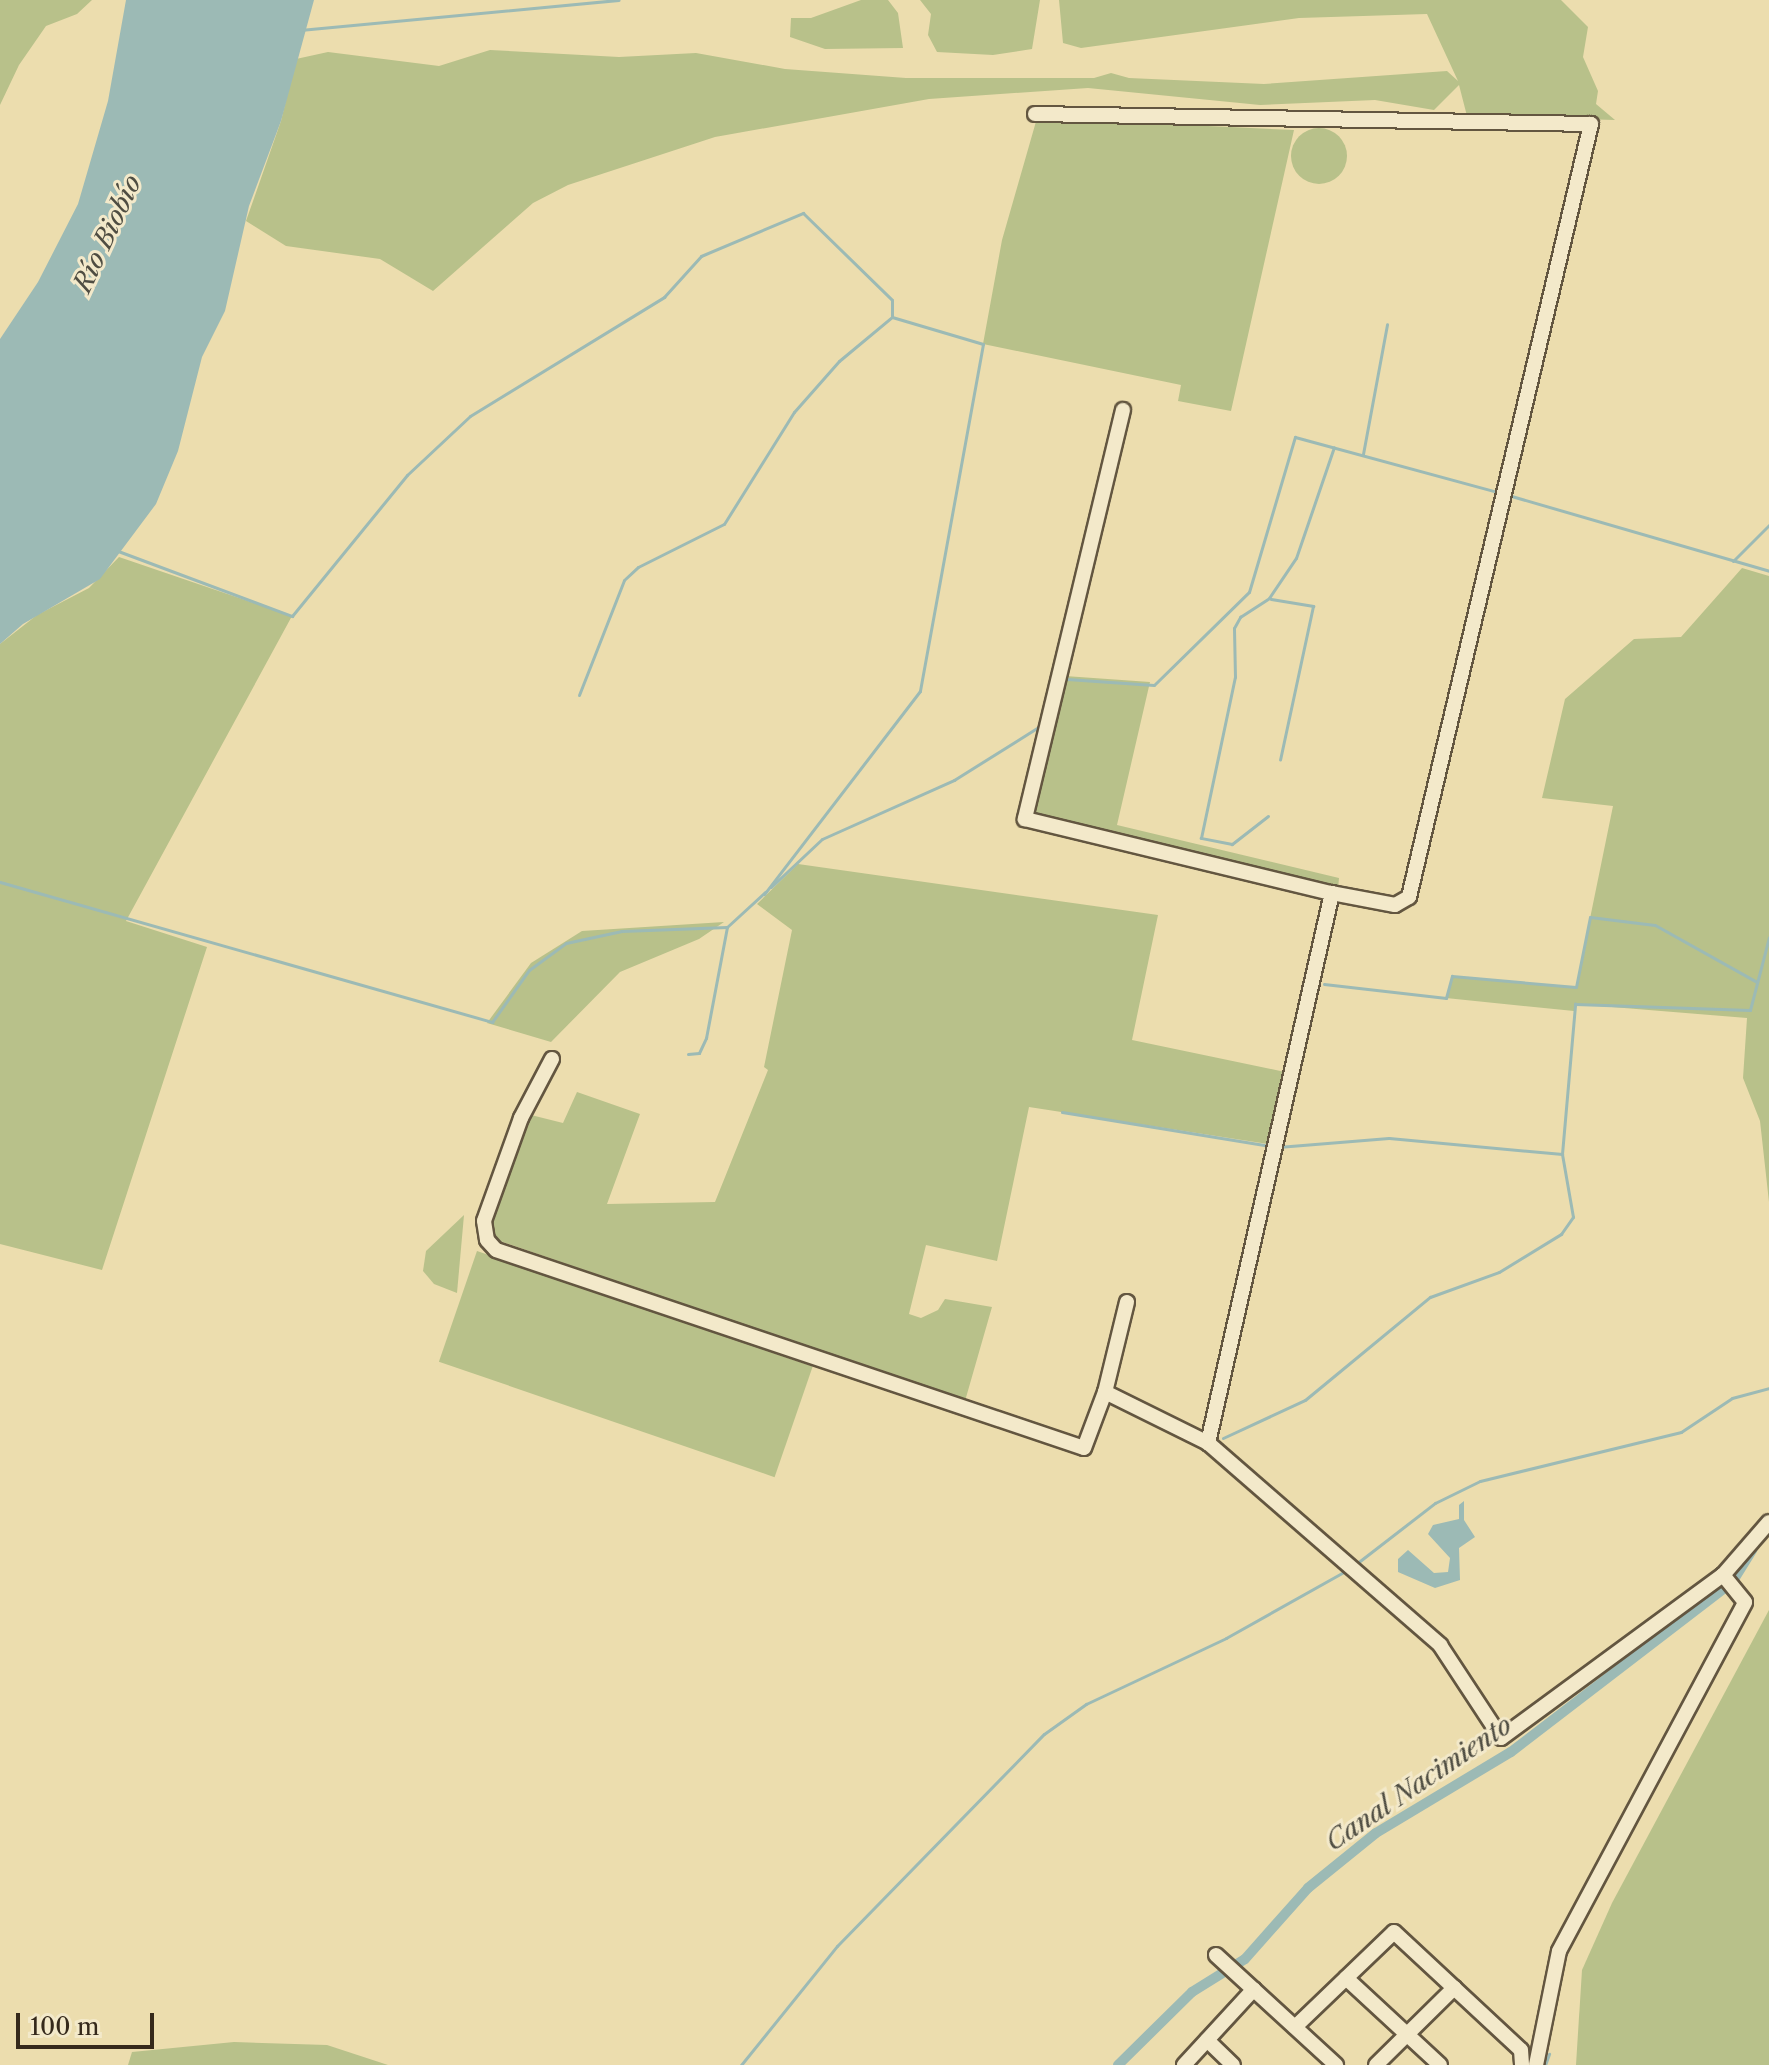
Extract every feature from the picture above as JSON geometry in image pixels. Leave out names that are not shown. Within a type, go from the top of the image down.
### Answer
[{"type":"street","points":[[1035,114],[1591,124],[1409,897],[1395,905],[1332,893],[1025,819],[1123,410]]},
{"type":"street","points":[[1208,1443],[1332,893]]},
{"type":"street","points":[[552,1059],[521,1118],[484,1221],[487,1240],[496,1250],[1084,1448],[1105,1392],[1127,1302]]},
{"type":"street","points":[[1105,1392],[1208,1443],[1440,1645],[1501,1738],[1723,1575],[1769,1522]]},
{"type":"street","points":[[1536,2065],[1559,1951],[1745,1602],[1723,1575]]},
{"type":"street","points":[[1295,2027],[1394,1932],[1454,1988],[1521,2058]]},
{"type":"street","points":[[1216,1955],[1336,2065]]},
{"type":"street","points":[[1346,1978],[1440,2065]]},
{"type":"street","points":[[1376,2065],[1454,1988]]},
{"type":"street","points":[[1184,2065],[1254,1989]]},
{"type":"street","points":[[1207,2040],[1233,2065]]},
{"type":"green space","points":[[0,0],[92,0],[77,14],[46,26],[19,65],[0,105]]},
{"type":"green space","points":[[861,0],[888,0],[898,13],[903,48],[825,49],[790,37],[791,18],[811,18]]},
{"type":"green space","points":[[920,0],[1040,0],[1032,49],[993,55],[937,52],[928,35],[931,14]]},
{"type":"green space","points":[[1059,0],[1561,0],[1588,27],[1583,57],[1598,91],[1596,104],[1615,120],[1467,116],[1459,85],[1434,110],[1375,100],[1260,105],[1088,88],[929,99],[715,137],[568,185],[533,203],[433,291],[380,259],[286,246],[246,221],[281,121],[296,59],[328,52],[439,66],[490,50],[619,57],[696,53],[785,69],[906,78],[1094,78],[1111,73],[1129,78],[1264,84],[1447,71],[1458,81],[1427,14],[1299,18],[1081,48],[1063,43]]},
{"type":"green space","points":[[1037,118],[1294,130],[1231,411],[1178,401],[1181,385],[983,344],[1002,240]]},
{"type":"green space","points":[[1319,128],[1339,136],[1347,156],[1339,176],[1319,184],[1299,176],[1291,156],[1299,136]]},
{"type":"green space","points":[[119,557],[292,616],[126,921],[207,947],[102,1270],[0,1244],[0,644],[37,615],[89,588]]},
{"type":"green space","points":[[1742,568],[1769,576],[1769,1202],[1760,1121],[1743,1078],[1747,1018],[1575,1004],[1574,1011],[1446,998],[1452,976],[1576,987],[1613,806],[1542,798],[1565,699],[1634,639],[1681,637]]},
{"type":"green space","points":[[1065,676],[1150,682],[1117,825],[1339,878],[1338,889],[1030,814]]},
{"type":"green space","points":[[798,864],[1158,915],[1132,1040],[1285,1072],[1268,1144],[1029,1107],[997,1261],[926,1245],[909,1314],[921,1318],[938,1310],[945,1299],[992,1307],[965,1401],[491,1238],[490,1215],[531,1115],[563,1123],[577,1092],[640,1114],[607,1204],[715,1202],[768,1070],[764,1067],[792,930],[757,904]]},
{"type":"green space","points":[[724,922],[699,939],[620,972],[551,1042],[487,1023],[531,963],[582,931]]},
{"type":"green space","points":[[464,1215],[457,1293],[434,1284],[423,1271],[426,1251]]},
{"type":"green space","points":[[477,1251],[813,1367],[775,1477],[439,1362]]},
{"type":"green space","points":[[1769,1610],[1769,2065],[1576,2065],[1582,1970],[1612,1903]]},
{"type":"green space","points":[[234,2042],[327,2045],[388,2065],[128,2065],[132,2052]]},
{"type":"water","name":"Río Biobío","points":[[126,0],[314,0],[281,121],[249,206],[225,311],[202,357],[178,451],[156,504],[100,579],[23,624],[0,644],[0,339],[38,282],[78,204],[108,101]]},
{"type":"water","points":[[1464,1501],[1464,1520],[1475,1537],[1459,1548],[1460,1580],[1435,1588],[1398,1572],[1398,1559],[1408,1550],[1434,1573],[1448,1572],[1450,1558],[1428,1534],[1433,1525],[1459,1519],[1459,1505]]},
{"type":"waterway","points":[[300,30],[619,0]]},
{"type":"waterway","points":[[118,551],[292,616],[407,475],[470,416],[664,297],[701,256],[803,213],[892,300],[892,317],[983,344],[920,691],[764,894]]},
{"type":"waterway","points":[[579,695],[624,580],[638,567],[724,524],[794,412],[839,361],[892,317]]},
{"type":"waterway","points":[[1363,454],[1387,324]]},
{"type":"waterway","points":[[1067,679],[1154,685],[1249,592],[1295,437],[1501,493]]},
{"type":"waterway","points":[[1268,816],[1232,844],[1201,838],[1235,677],[1234,628],[1240,617],[1269,598],[1296,558],[1334,447]]},
{"type":"waterway","points":[[1508,495],[1769,571]]},
{"type":"waterway","points":[[1733,561],[1769,525]]},
{"type":"waterway","points":[[1271,599],[1313,606],[1280,760]]},
{"type":"waterway","points":[[771,887],[822,839],[954,780],[1040,726]]},
{"type":"waterway","points":[[0,882],[492,1022],[529,970],[566,943],[622,931],[727,927],[765,892]]},
{"type":"waterway","points":[[1324,984],[1446,998],[1452,976],[1576,987],[1590,917],[1655,925],[1757,982]]},
{"type":"waterway","points":[[688,1054],[699,1053],[706,1038],[727,927]]},
{"type":"waterway","points":[[1278,1147],[1389,1138],[1562,1154],[1575,1004],[1750,1010],[1769,937]]},
{"type":"waterway","points":[[1062,1112],[1270,1146]]},
{"type":"waterway","points":[[1223,1438],[1305,1400],[1430,1297],[1499,1272],[1561,1234],[1573,1217],[1562,1154]]},
{"type":"waterway","points":[[1356,1564],[1435,1503],[1480,1481],[1681,1432],[1732,1398],[1769,1388]]},
{"type":"waterway","name":"Canal Nacimiento","points":[[1736,1576],[1752,1550]]},
{"type":"waterway","points":[[741,2065],[837,1946],[1044,1734],[1086,1704],[1226,1638],[1347,1570]]},
{"type":"waterway","name":"Canal Nacimiento","points":[[1118,2065],[1192,1992],[1245,1959],[1308,1888],[1376,1833],[1511,1752],[1725,1588]]},
{"type":"waterway","points":[[1545,2065],[1549,2054]]}]
